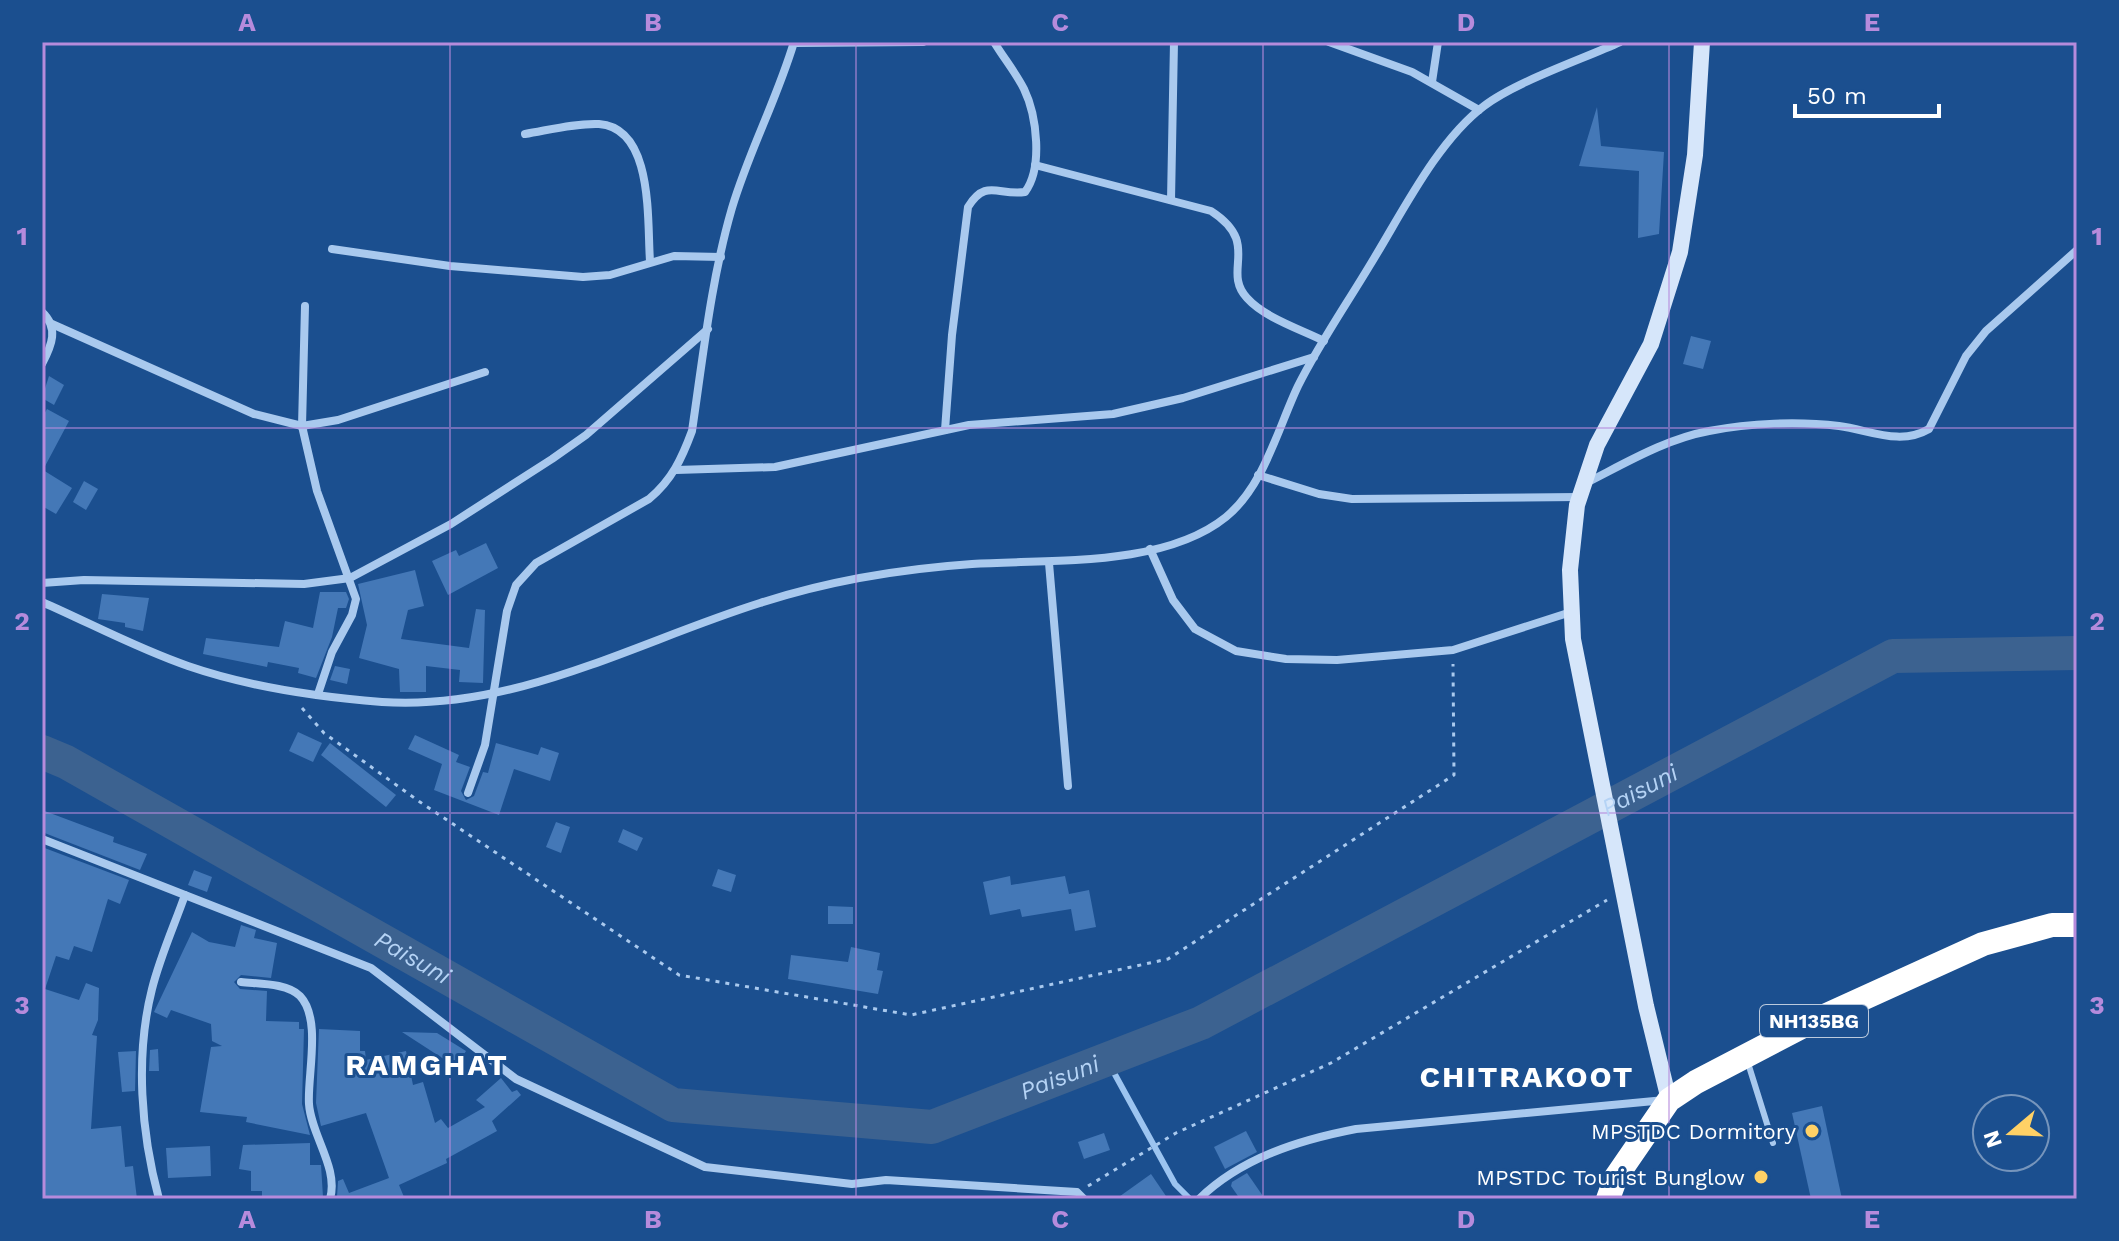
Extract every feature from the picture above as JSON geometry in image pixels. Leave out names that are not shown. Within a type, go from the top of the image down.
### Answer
[{"type":"highway","name":"NH135BG","points":[[1608,1199],[1616,1177],[1669,1100],[1807,1024],[1983,944],[2052,925],[2077,925]]},
{"type":"street","points":[[468,793],[485,745],[507,611],[516,585],[536,563],[649,499],[676,470],[692,431],[731,211],[752,145],[776,95],[794,43],[923,42]]},
{"type":"street","points":[[945,430],[952,335],[968,207],[975,195],[989,189],[1025,192],[1032,183],[1035,165],[1031,108],[1024,89],[994,42]]},
{"type":"street","points":[[1171,200],[1174,42]]},
{"type":"street","points":[[1329,42],[1356,46],[1432,82],[1479,110]]},
{"type":"street","points":[[1432,82],[1438,42]]},
{"type":"street","points":[[42,602],[189,666],[287,690],[385,702],[459,699],[492,694],[592,665],[762,602],[857,578],[974,564],[1049,563],[1150,549],[1198,534],[1228,515],[1258,475],[1314,356],[1413,193],[1479,110],[1620,42]]},
{"type":"street","points":[[1199,1199],[1218,1181],[1308,1139],[1356,1129],[1669,1100],[1646,1006],[1573,639],[1570,570],[1582,490],[1597,445],[1651,344],[1680,252],[1695,155],[1702,42]]},
{"type":"street","points":[[525,134],[600,124],[621,131],[633,143],[642,170],[650,261]]},
{"type":"street","points":[[1035,165],[1211,211],[1224,220],[1240,246],[1238,273],[1245,296],[1258,307],[1324,341]]},
{"type":"street","points":[[332,249],[450,266],[583,277],[610,275],[674,256],[721,257]]},
{"type":"street","points":[[1258,475],[1319,494],[1352,499],[1582,490],[1679,439],[1710,430],[1791,425],[1838,426],[1905,438],[1918,436],[1929,429],[1966,356],[1986,331],[2077,250]]},
{"type":"street","points":[[305,306],[302,426],[317,491],[350,578],[356,608],[332,652],[318,694]]},
{"type":"street","points":[[42,312],[52,324],[254,414],[302,426],[338,420],[485,372]]},
{"type":"street","points":[[42,364],[51,347],[52,324]]},
{"type":"street","points":[[42,583],[84,580],[304,584],[350,578],[438,532],[552,459],[586,435],[708,329]]},
{"type":"street","points":[[676,470],[775,467],[945,430],[1113,414],[1183,398],[1314,356]]},
{"type":"street","points":[[1150,549],[1173,600],[1195,629],[1236,651],[1286,659],[1337,660],[1453,650],[1571,612]]},
{"type":"street","points":[[1049,563],[1068,786]]},
{"type":"street","points":[[42,839],[371,968],[516,1079],[705,1167],[852,1184],[886,1180],[1081,1196]]},
{"type":"street","points":[[159,1199],[143,1108],[143,1054],[152,989],[185,895]]},
{"type":"street","points":[[241,982],[292,990],[301,997],[307,1009],[312,1046],[309,1108],[331,1180],[330,1199]]},
{"type":"lane","points":[[1746,1056],[1773,1143]]},
{"type":"path","points":[[287,690],[324,733],[420,802],[679,975],[911,1015],[1168,959],[1454,775],[1453,650]]},
{"type":"path","points":[[1081,1196],[1176,1133],[1331,1063],[1607,900]]},
{"type":"building","points":[[1597,107],[1601,146],[1664,152],[1659,234],[1638,238],[1639,171],[1579,166]]},
{"type":"building","points":[[1691,336],[1711,341],[1703,369],[1683,364]]},
{"type":"building","points":[[49,376],[64,385],[54,405],[42,398]]},
{"type":"building","points":[[47,409],[69,421],[43,470],[72,488],[56,514],[42,506],[42,418]]},
{"type":"building","points":[[84,481],[98,489],[86,510],[73,502]]},
{"type":"building","points":[[486,543],[498,568],[448,595],[432,561],[456,550],[459,556]]},
{"type":"building","points":[[415,570],[424,606],[408,610],[401,639],[469,648],[476,609],[485,610],[483,683],[459,682],[460,670],[426,666],[426,692],[400,692],[399,669],[359,658],[367,625],[358,584]]},
{"type":"building","points":[[320,592],[346,592],[349,599],[346,608],[338,608],[332,637],[316,678],[298,673],[299,668],[268,662],[267,667],[203,654],[206,638],[279,647],[285,621],[313,628]]},
{"type":"building","points":[[102,594],[149,598],[143,631],[125,627],[125,623],[98,619]]},
{"type":"building","points":[[335,666],[350,669],[347,684],[330,680]]},
{"type":"building","points":[[298,732],[322,743],[313,762],[289,751]]},
{"type":"building","points":[[415,735],[459,755],[456,762],[470,767],[461,791],[466,800],[474,796],[483,772],[488,773],[496,743],[538,755],[541,747],[559,753],[550,781],[514,769],[499,815],[434,790],[442,764],[408,749]]},
{"type":"building","points":[[330,743],[396,795],[386,807],[321,755]]},
{"type":"building","points":[[42,810],[114,837],[113,842],[147,854],[140,870],[42,832]]},
{"type":"building","points":[[556,822],[570,827],[561,853],[546,847]]},
{"type":"building","points":[[623,829],[643,838],[637,851],[618,842]]},
{"type":"building","points":[[42,847],[129,880],[120,904],[108,899],[92,952],[74,946],[69,960],[56,956],[45,989],[42,989]]},
{"type":"building","points":[[718,869],[736,875],[731,892],[712,886]]},
{"type":"building","points":[[194,870],[212,877],[207,892],[188,885]]},
{"type":"building","points":[[1010,876],[1011,885],[1065,876],[1069,894],[1089,890],[1096,927],[1075,931],[1071,909],[1022,917],[1020,909],[990,915],[983,882]]},
{"type":"building","points":[[828,906],[853,907],[853,924],[828,924]]},
{"type":"building","points":[[241,925],[256,930],[254,938],[277,943],[271,978],[241,975],[234,982],[240,989],[267,991],[266,1021],[299,1022],[299,1029],[304,1029],[302,1104],[310,1135],[246,1122],[247,1117],[200,1112],[211,1047],[222,1046],[212,1041],[211,1024],[171,1010],[167,1018],[154,1012],[192,932],[209,942],[235,947]]},
{"type":"building","points":[[851,947],[880,953],[877,970],[883,971],[878,994],[788,979],[791,955],[848,962]]},
{"type":"building","points":[[86,983],[99,988],[98,1020],[92,1035],[97,1036],[91,1129],[121,1126],[125,1167],[133,1166],[137,1199],[42,1199],[42,999],[45,989],[79,1000]]},
{"type":"building","points":[[319,1029],[360,1031],[360,1051],[365,1051],[366,1060],[406,1051],[413,1085],[423,1082],[435,1123],[441,1119],[448,1128],[485,1107],[476,1100],[501,1078],[512,1092],[517,1090],[521,1095],[492,1121],[497,1131],[446,1159],[447,1163],[399,1185],[404,1197],[337,1197],[338,1181],[343,1179],[349,1193],[389,1178],[366,1113],[321,1126],[316,1103]]},
{"type":"building","points":[[402,1032],[437,1033],[466,1051],[456,1067]]},
{"type":"building","points":[[158,1049],[159,1071],[149,1071],[150,1050]]},
{"type":"building","points":[[136,1051],[135,1091],[122,1092],[118,1052]]},
{"type":"building","points":[[1822,1106],[1842,1199],[1811,1199],[1792,1113]]},
{"type":"building","points":[[1246,1131],[1257,1152],[1225,1169],[1214,1147]]},
{"type":"building","points":[[1104,1133],[1110,1150],[1084,1159],[1078,1142]]},
{"type":"building","points":[[310,1143],[310,1165],[321,1165],[323,1197],[262,1199],[262,1191],[251,1191],[251,1171],[239,1169],[243,1145]]},
{"type":"building","points":[[210,1146],[211,1176],[168,1178],[166,1148]]},
{"type":"building","points":[[1247,1173],[1265,1199],[1240,1199],[1231,1186],[1232,1182]]},
{"type":"building","points":[[1151,1174],[1168,1199],[1116,1199]]},
{"type":"waterway","name":"Paisuni","points":[[42,752],[66,762],[673,1105],[932,1127],[1201,1023],[1893,656],[2077,653]]},
{"type":"waterway","points":[[1107,1060],[1175,1184],[1190,1199]]},
{"type":"place","name":"MPSTDC Dormitory","points":[[1812,1131]]},
{"type":"place","name":"MPSTDC Tourist Bunglow","points":[[1761,1177]]},
{"type":"district","name":"RAMGHAT","points":[[427,1064]]},
{"type":"district","name":"CHITRAKOOT","points":[[1527,1076]]}]
